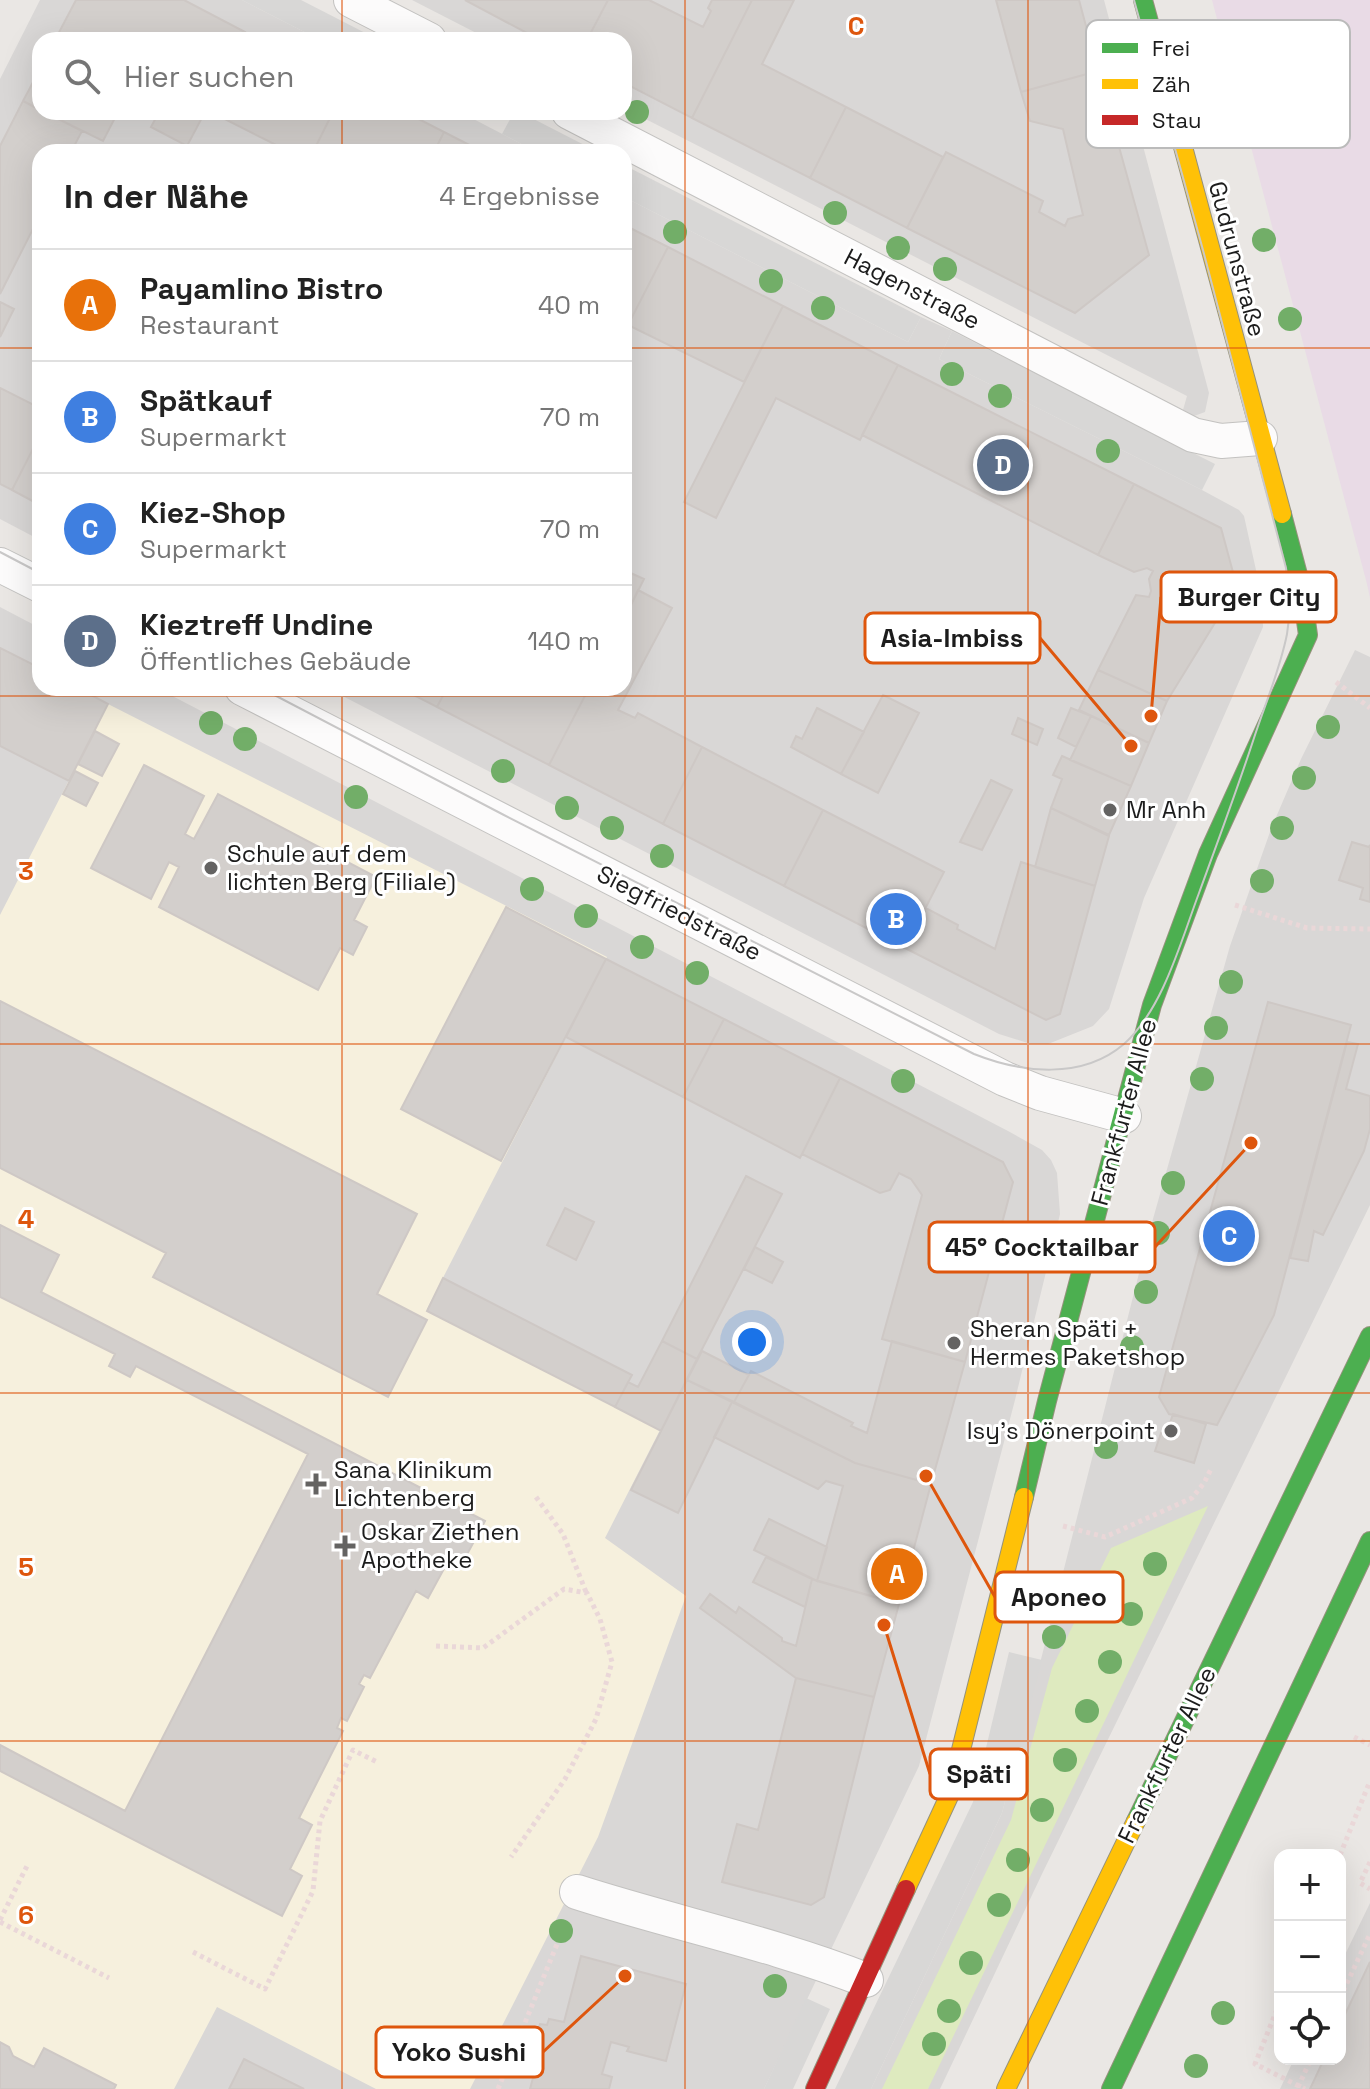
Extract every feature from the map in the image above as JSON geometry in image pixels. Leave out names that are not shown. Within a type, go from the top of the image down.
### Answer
[{"type":"street","points":[[351,0],[413,32]]},
{"type":"street","name":"Gudrunstraße","points":[[1143,0],[1148,20]]},
{"type":"street","name":"Hagenstraße","points":[[584,120],[631,144]]},
{"type":"street","name":"Hagenstraße","points":[[632,145],[1193,435],[1221,441],[1260,438]]},
{"type":"street","name":"Gudrunstraße","points":[[1183,148],[1260,438]]},
{"type":"street","name":"Frankfurter Allee","points":[[815,2089],[950,1794],[1047,1401],[1152,1005],[1194,892],[1249,760],[1308,635],[1301,586],[1260,438]]},
{"type":"street","points":[[0,565],[32,581]]},
{"type":"street","name":"Siegfriedstraße","points":[[258,696],[1005,1079],[1051,1096],[1124,1116]]},
{"type":"street","name":"Frankfurter Allee","points":[[1006,2089],[1370,1336]]},
{"type":"street","points":[[1111,2089],[1370,1541]]},
{"type":"street","points":[[577,1892],[658,1918],[810,1958],[866,1980]]},
{"type":"path","points":[[1194,892],[1307,928],[1370,929]]},
{"type":"path","points":[[1020,1515],[1105,1537],[1192,1498],[1212,1467]]},
{"type":"path","points":[[511,1857],[565,1779],[596,1719],[612,1662],[600,1619],[563,1534],[536,1497]]},
{"type":"path","points":[[436,1646],[483,1648],[564,1589],[587,1593]]},
{"type":"path","points":[[1354,1737],[1370,1745]]},
{"type":"path","points":[[193,1952],[265,1989],[313,1891],[320,1821],[353,1750],[377,1762]]},
{"type":"path","points":[[1342,1849],[1370,1781]]},
{"type":"path","points":[[1370,1862],[1360,1883],[1370,1889]]},
{"type":"path","points":[[28,1864],[0,1921],[109,1978]]},
{"type":"path","points":[[498,2089],[577,1892]]},
{"type":"path","points":[[1342,1993],[1370,1934]]},
{"type":"path","points":[[1274,2017],[1255,2064],[1300,2088],[1309,2065]]},
{"type":"shaded area","points":[[40,0],[242,0],[304,32],[32,32],[32,120],[475,120],[522,144],[32,144],[32,536],[0,519],[0,79]]},
{"type":"shaded area","points":[[242,0],[301,0],[363,32],[304,32]]},
{"type":"shaded area","points":[[412,0],[1104,0],[1109,20],[1086,20],[1086,148],[1144,148],[1209,393],[1205,412],[1194,416],[1183,410],[1187,396],[632,112],[632,32],[474,32]]},
{"type":"shaded area","points":[[1212,0],[1370,0],[1370,598],[1251,148],[1350,148],[1350,20],[1217,20]]},
{"type":"shaded area","points":[[510,120],[536,120],[582,144],[521,144],[502,134]]},
{"type":"shaded area","points":[[632,169],[921,317],[908,342],[632,201]]},
{"type":"shaded area","points":[[632,201],[908,342],[921,317],[952,331],[939,359],[1202,490],[1239,510],[1244,516],[1262,597],[1263,627],[1144,898],[1109,1009],[1093,1026],[1048,1044],[1031,1044],[999,1034],[343,696],[632,696]]},
{"type":"shaded area","points":[[952,331],[1215,464],[1202,490],[939,359]]},
{"type":"shaded area","points":[[0,607],[32,624],[32,696],[172,696],[1042,1150],[1057,1173],[1060,1214],[1015,1400],[919,1766],[764,2089],[0,2089]]},
{"type":"shaded area","points":[[1355,650],[1370,657],[1370,1205],[940,2089],[871,2089],[1002,1813],[1151,1226],[1230,946],[1271,829],[1301,759]]},
{"type":"shaded area","name":"Sana Klinikum Lichtenberg","points":[[108,704],[607,957],[427,1309],[660,1430],[605,1538],[686,1596],[598,1837],[470,2089],[376,2089],[217,2007],[174,2089],[0,2089],[0,915]]},
{"type":"shaded area","points":[[1009,1652],[1042,1660],[1002,1813],[871,2089],[835,2089],[973,1802]]},
{"type":"shaded area","points":[[1370,1903],[1370,2089],[1280,2089],[1291,2065],[1346,2065],[1346,1953]]},
{"type":"shaded area","points":[[806,1998],[830,2009],[793,2089],[764,2089]]},
{"type":"green space","points":[[1208,1506],[928,2089],[882,2089],[1011,1820],[1052,1668],[1111,1548]]},
{"type":"building","points":[[76,0],[184,0],[245,32],[59,32]]},
{"type":"building","points":[[465,0],[608,0],[591,32],[525,32]]},
{"type":"building","points":[[608,0],[649,0],[703,27],[711,11],[708,8],[712,0],[752,0],[692,118],[632,87],[632,32],[591,32]]},
{"type":"building","points":[[752,0],[794,0],[762,64],[846,107],[810,178],[692,118]]},
{"type":"building","points":[[996,0],[1079,0],[1086,26],[1086,74],[1021,92]]},
{"type":"building","points":[[1086,74],[1086,148],[1119,148],[1149,255],[1075,313],[907,228],[946,152],[1043,201],[1039,212],[1065,226],[1068,219],[1083,215],[1063,129],[1030,121],[1021,92]]},
{"type":"building","points":[[32,84],[32,106],[23,101]]},
{"type":"building","points":[[23,101],[32,106],[32,120],[60,120],[82,131],[75,144],[32,144],[32,231],[0,294],[0,146]]},
{"type":"building","points":[[846,107],[943,157],[907,228],[810,178]]},
{"type":"building","points":[[60,120],[114,120],[103,141]]},
{"type":"building","points":[[155,120],[201,120],[188,144],[151,127]]},
{"type":"building","points":[[227,120],[329,120],[317,144],[274,144]]},
{"type":"building","points":[[329,120],[421,120],[444,132],[438,144],[317,144]]},
{"type":"building","points":[[444,132],[467,144],[438,144]]},
{"type":"building","points":[[632,229],[668,247],[632,317]]},
{"type":"building","points":[[668,247],[783,306],[744,382],[632,327],[632,317]]},
{"type":"building","points":[[0,302],[14,309],[0,337]]},
{"type":"building","points":[[783,306],[898,365],[860,440],[776,398],[716,518],[684,502]]},
{"type":"building","points":[[898,365],[1134,484],[1098,555],[862,435]]},
{"type":"building","points":[[0,388],[32,404],[32,451],[12,490],[0,484]]},
{"type":"building","points":[[32,451],[32,501],[12,490]]},
{"type":"building","points":[[1134,484],[1221,528],[1237,587],[1167,701],[1098,670],[1136,595],[1149,597],[1151,591],[1149,579],[1153,571],[1147,568],[1134,572],[1098,555]]},
{"type":"building","points":[[632,574],[644,579],[632,603]]},
{"type":"building","points":[[638,590],[672,608],[632,684],[632,602]]},
{"type":"building","points":[[0,648],[32,664],[32,696],[93,696],[108,704],[69,781],[0,746]]},
{"type":"building","points":[[1098,670],[1167,701],[1149,743],[1079,710]]},
{"type":"building","points":[[883,695],[919,713],[878,793],[841,774]]},
{"type":"building","points":[[416,696],[443,696],[437,707]]},
{"type":"building","points":[[443,696],[585,696],[549,765],[437,707]]},
{"type":"building","points":[[585,696],[625,696],[618,710],[635,718],[638,713],[702,747],[663,824],[549,765]]},
{"type":"building","points":[[817,708],[864,732],[841,774],[791,747],[796,736],[802,739]]},
{"type":"building","points":[[1071,708],[1091,716],[1076,747],[1058,738]]},
{"type":"building","points":[[1091,716],[1149,743],[1131,786],[1070,760]]},
{"type":"building","points":[[1018,718],[1043,729],[1037,745],[1012,734]]},
{"type":"building","points":[[95,731],[119,744],[102,776],[78,764]]},
{"type":"building","points":[[702,747],[823,810],[784,886],[663,824]]},
{"type":"building","points":[[1062,756],[1131,786],[1109,835],[1051,808],[1062,779],[1053,775]]},
{"type":"building","points":[[144,765],[204,796],[185,834],[194,839],[218,794],[376,877],[354,920],[367,927],[353,955],[340,948],[318,990],[159,907],[179,867],[169,862],[151,899],[91,868]]},
{"type":"building","points":[[75,771],[98,783],[86,806],[63,794]]},
{"type":"building","points":[[991,780],[1012,790],[982,850],[960,842]]},
{"type":"building","points":[[1051,808],[1109,836],[1095,886],[1035,867]]},
{"type":"building","points":[[823,810],[944,872],[905,948],[784,886]]},
{"type":"building","points":[[1352,842],[1370,845],[1370,902],[1360,899],[1363,888],[1339,880]]},
{"type":"building","points":[[1021,862],[1095,886],[1060,1014],[1046,1020],[905,948],[926,908],[995,949]]},
{"type":"building","points":[[506,907],[606,959],[501,1161],[401,1109]]},
{"type":"building","points":[[606,959],[724,1019],[683,1097],[566,1037]]},
{"type":"building","points":[[0,1001],[417,1214],[377,1294],[427,1320],[388,1397],[153,1277],[166,1253],[0,1168]]},
{"type":"building","points":[[1268,1002],[1351,1025],[1274,1315],[1217,1425],[1169,1414],[1159,1397]]},
{"type":"building","points":[[724,1019],[840,1078],[800,1158],[683,1097]]},
{"type":"building","points":[[1347,1042],[1358,1044],[1346,1089],[1370,1096],[1370,1129],[1364,1151],[1323,1235],[1314,1231],[1308,1261],[1290,1258]]},
{"type":"building","points":[[840,1078],[1003,1162],[1013,1182],[965,1362],[882,1339],[922,1195],[911,1179],[899,1173],[890,1190],[880,1193],[802,1154]]},
{"type":"building","points":[[746,1176],[782,1194],[697,1359],[662,1341]]},
{"type":"building","points":[[565,1208],[594,1222],[576,1260],[547,1245]]},
{"type":"building","points":[[0,1225],[59,1255],[41,1292],[485,1521],[464,1560],[452,1554],[428,1598],[416,1591],[370,1678],[364,1675],[359,1684],[364,1687],[347,1721],[341,1718],[337,1728],[343,1731],[299,1818],[312,1825],[290,1869],[302,1876],[282,1916],[0,1771],[0,1745],[125,1811],[308,1454],[136,1366],[130,1377],[109,1366],[115,1354],[0,1297]]},
{"type":"building","points":[[755,1247],[783,1262],[772,1283],[744,1269]]},
{"type":"building","points":[[443,1278],[632,1375],[615,1407],[427,1311]]},
{"type":"building","points":[[662,1341],[697,1359],[661,1431],[615,1407],[628,1382],[638,1387]]},
{"type":"building","points":[[892,1341],[965,1362],[931,1484],[855,1463],[734,1402],[751,1371],[867,1433]]},
{"type":"building","points":[[702,1351],[749,1375],[734,1402],[687,1380]]},
{"type":"building","points":[[687,1380],[732,1402],[678,1513],[631,1490]]},
{"type":"building","points":[[732,1402],[855,1463],[931,1484],[899,1604],[817,1581],[843,1486],[826,1481],[818,1489],[714,1437]]},
{"type":"building","points":[[1173,1414],[1206,1424],[1194,1463],[1155,1451],[1161,1433],[1166,1435]]},
{"type":"building","points":[[769,1519],[827,1547],[817,1581],[754,1550]]},
{"type":"building","points":[[766,1557],[812,1579],[805,1607],[753,1582]]},
{"type":"building","points":[[812,1579],[899,1604],[874,1697],[796,1678],[700,1608],[710,1594],[736,1613],[739,1607],[782,1641],[796,1646]]},
{"type":"building","points":[[796,1678],[874,1697],[824,1897],[811,1905],[722,1882],[737,1824],[758,1830]]},
{"type":"building","points":[[581,1956],[686,1984],[666,2061],[627,2051],[629,2047],[611,2042],[602,2074],[612,2077],[609,2089],[530,2089],[543,2041],[536,2039],[540,2024],[547,2025],[549,2019],[564,2022]]},
{"type":"building","points":[[1370,1962],[1370,2089],[1310,2089],[1321,2065],[1346,2065],[1346,2012]]},
{"type":"building","points":[[0,2042],[9,2047],[13,2056],[34,2067],[44,2048],[116,2085],[114,2089],[0,2089]]},
{"type":"building","points":[[244,2059],[304,2089],[229,2089]]},
{"type":"tram line","points":[[1134,0],[1140,20]]},
{"type":"tram line","points":[[276,696],[974,1054],[1012,1066],[1051,1070],[1071,1068],[1107,1056],[1124,1044],[1150,1012],[1178,953],[1276,674],[1287,634],[1289,609],[1286,568],[1175,148]]},
{"type":"tram line","points":[[0,552],[32,569]]},
{"type":"traffic: fast","points":[[1143,0],[1148,20]]},
{"type":"traffic: fast","points":[[1024,1497],[1152,1005],[1208,854],[1308,635],[1301,586],[1282,514]]},
{"type":"traffic: fast","points":[[1136,1821],[1370,1336]]},
{"type":"traffic: fast","points":[[1111,2089],[1370,1541]]},
{"type":"traffic: slow","points":[[1183,148],[1282,514]]},
{"type":"traffic: slow","points":[[906,1889],[950,1794],[1024,1497]]},
{"type":"traffic: slow","points":[[1006,2089],[1136,1821]]},
{"type":"traffic: jam","points":[[815,2089],[906,1889]]},
{"type":"place","name":"Kieztreff Undine","points":[[1003,465]]},
{"type":"place","name":"Burger City","points":[[1151,716]]},
{"type":"place","name":"Asia-Imbiss","points":[[1131,746]]},
{"type":"place","name":"Mr Anh","points":[[1110,810]]},
{"type":"place","name":"Schule auf dem lichten Berg (Filiale)","points":[[211,868]]},
{"type":"place","name":"Spätkauf","points":[[896,919]]},
{"type":"place","name":"45° Cocktailbar","points":[[1251,1143]]},
{"type":"place","name":"Kiez-Shop","points":[[1229,1236]]},
{"type":"place","name":"Sheran Späti + Hermes Paketshop","points":[[954,1343]]},
{"type":"place","name":"Isy's Dönerpoint","points":[[1171,1431]]},
{"type":"place","name":"Aponeo","points":[[926,1476]]},
{"type":"place","name":"Sana Klinikum Lichtenberg","points":[[316,1484]]},
{"type":"place","name":"Oskar Ziethen Apotheke","points":[[345,1546]]},
{"type":"place","name":"Payamlino Bistro","points":[[897,1574]]},
{"type":"place","name":"Späti","points":[[884,1625]]},
{"type":"place","name":"Yoko Sushi","points":[[625,1976]]}]
